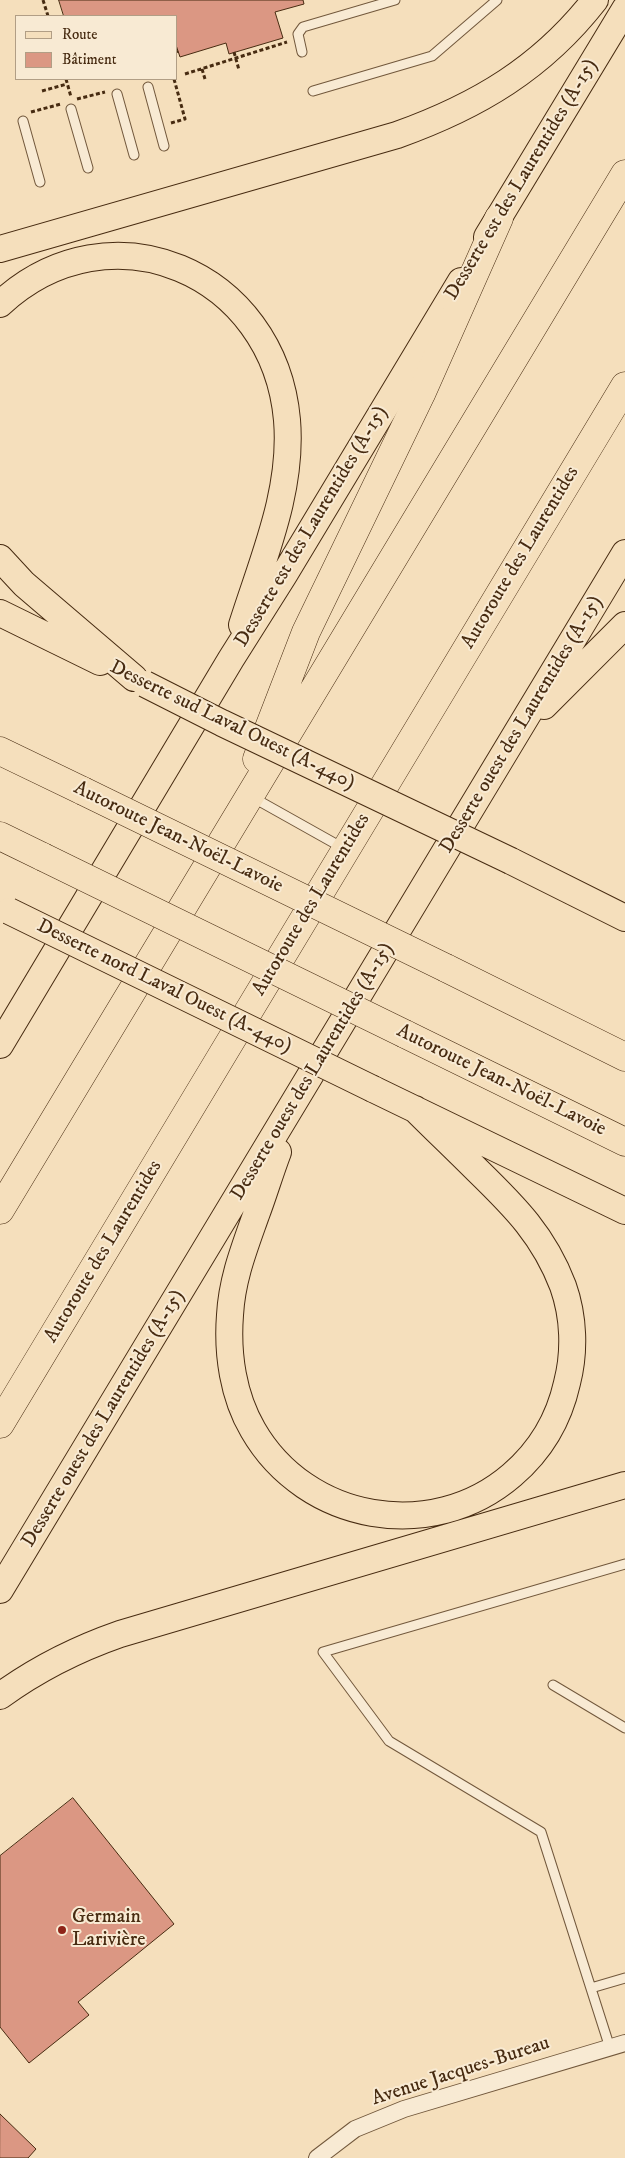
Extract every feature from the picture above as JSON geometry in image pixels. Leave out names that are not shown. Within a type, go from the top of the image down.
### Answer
[{"type":"highway","points":[[0,1210],[232,824],[247,794],[625,174]]},
{"type":"highway","points":[[247,794],[306,632],[416,402],[499,218]]},
{"type":"highway","name":"Autoroute des Laurentides","points":[[0,1424],[625,386]]},
{"type":"highway","name":"Autoroute Jean-Noël-Lavoie","points":[[0,751],[625,1057]]},
{"type":"highway","name":"Autoroute Jean-Noël-Lavoie","points":[[0,836],[625,1142]]},
{"type":"main road","points":[[0,249],[388,138],[443,118],[483,98],[535,62],[570,30],[595,0]]},
{"type":"main road","name":"Desserte est des Laurentides (A-15)","points":[[0,1045],[231,659],[284,575],[625,9]]},
{"type":"main road","points":[[0,304],[28,281],[63,265],[93,258],[134,257],[173,266],[210,283],[240,308],[256,330],[271,358],[282,389],[288,435],[287,465],[279,510],[231,659]]},
{"type":"main road","name":"Desserte ouest des Laurentides (A-15)","points":[[0,1590],[625,553]]},
{"type":"main road","points":[[0,558],[24,584],[140,681]]},
{"type":"main road","name":"Desserte sud Laval Ouest (A-440)","points":[[0,613],[222,723],[563,886],[625,918]]},
{"type":"main road","points":[[516,735],[625,625]]},
{"type":"main road","points":[[563,886],[625,899]]},
{"type":"main road","name":"Desserte nord Laval Ouest (A-440)","points":[[4,909],[625,1211]]},
{"type":"main road","points":[[293,1106],[234,1280],[229,1335],[235,1387],[246,1416],[260,1442],[287,1473],[303,1486],[319,1495],[355,1509],[406,1516],[440,1511],[470,1501],[498,1486],[521,1467],[544,1440],[560,1410],[572,1359],[571,1324],[566,1298],[558,1274],[540,1240],[516,1208],[415,1109]]},
{"type":"main road","points":[[0,1696],[28,1676],[67,1655],[120,1634],[625,1485]]},
{"type":"street","name":"Avenue Jacques-Bureau","points":[[318,2158],[355,2129],[404,2109],[617,2046]]},
{"type":"lane","points":[[302,52],[298,34],[303,27],[396,0]]},
{"type":"lane","points":[[313,91],[432,56],[497,0]]},
{"type":"lane","points":[[148,87],[164,146]]},
{"type":"lane","points":[[117,94],[134,155]]},
{"type":"lane","points":[[67,106],[88,168]]},
{"type":"lane","points":[[23,122],[40,182]]},
{"type":"lane","points":[[247,794],[346,849]]},
{"type":"lane","points":[[617,2046],[591,1988],[541,1832],[389,1741],[324,1652],[625,1564]]},
{"type":"lane","points":[[553,1685],[625,1728]]},
{"type":"lane","points":[[591,1988],[625,1978]]},
{"type":"path","points":[[43,0],[48,15]]},
{"type":"path","points":[[185,74],[292,39]]},
{"type":"path","points":[[234,52],[239,70]]},
{"type":"path","points":[[202,69],[205,79]]},
{"type":"path","points":[[66,80],[72,101],[107,91]]},
{"type":"path","points":[[174,80],[185,119]]},
{"type":"path","points":[[42,91],[67,84]]},
{"type":"path","points":[[30,112],[67,106]]},
{"type":"building","points":[[59,0],[303,0],[304,4],[275,12],[283,38],[229,54],[226,43],[180,57],[178,51],[178,15],[64,15]]},
{"type":"building","points":[[73,1798],[174,1924],[78,2002],[89,2015],[29,2063],[0,2027],[0,1856]]},
{"type":"building","points":[[0,2114],[36,2149],[28,2158],[0,2158]]},
{"type":"place","name":"Germain Larivière","points":[[62,1930]]}]
